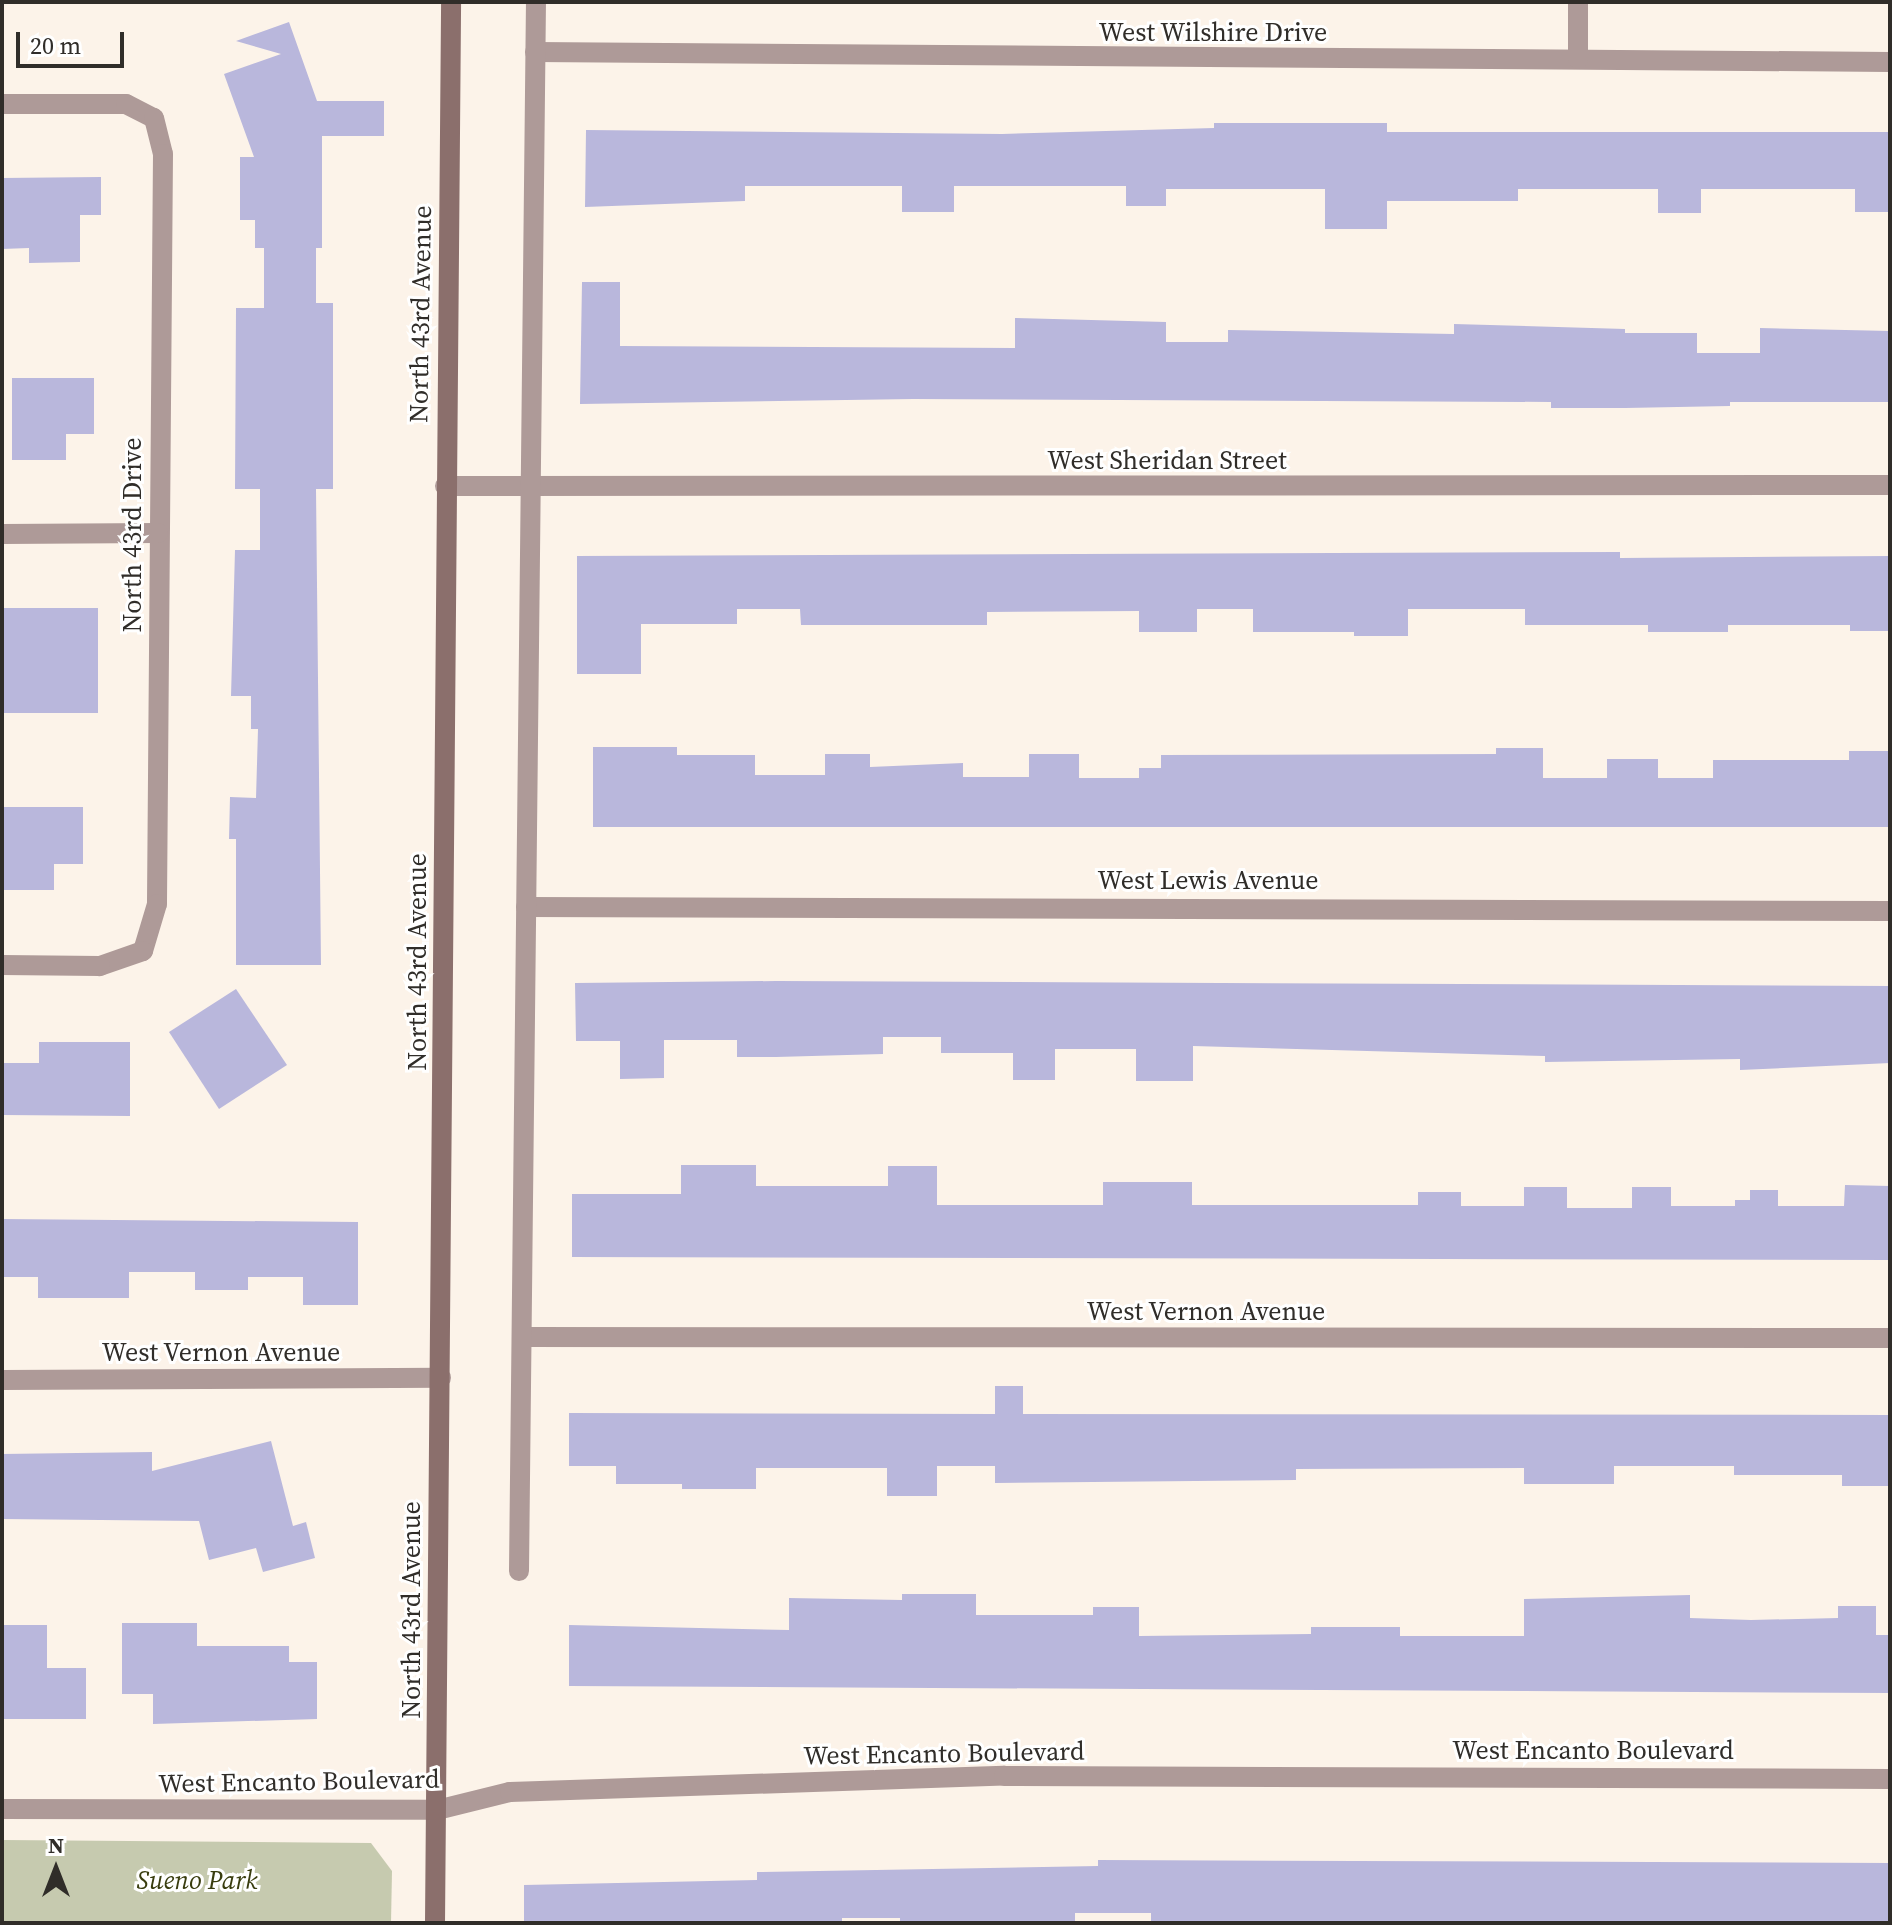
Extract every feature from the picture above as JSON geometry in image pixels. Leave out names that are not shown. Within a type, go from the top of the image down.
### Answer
[{"type":"main road","name":"North 43rd Avenue","points":[[435,1923],[451,2]]},
{"type":"street","points":[[519,1571],[536,2]]},
{"type":"street","points":[[1578,2],[1578,59]]},
{"type":"street","name":"West Wilshire Drive","points":[[535,52],[1890,62]]},
{"type":"street","name":"North 43rd Drive","points":[[2,104],[126,104],[154,118],[163,154],[157,904],[143,951],[100,966],[2,965]]},
{"type":"street","name":"West Sheridan Street","points":[[445,486],[1890,485]]},
{"type":"street","points":[[2,534],[158,533]]},
{"type":"street","name":"West Lewis Avenue","points":[[526,907],[1890,911]]},
{"type":"street","name":"West Vernon Avenue","points":[[522,1337],[1890,1338]]},
{"type":"street","name":"West Vernon Avenue","points":[[2,1380],[441,1378]]},
{"type":"street","name":"West Encanto Boulevard","points":[[2,1809],[437,1810],[510,1792],[1004,1776],[1890,1779]]},
{"type":"green space","name":"Sueno Park","points":[[2,1840],[371,1843],[392,1871],[391,1923],[2,1923]]},
{"type":"building","points":[[289,22],[317,101],[384,101],[384,136],[322,136],[322,248],[316,248],[316,303],[333,303],[333,489],[316,489],[321,965],[236,965],[236,839],[229,839],[230,797],[256,798],[258,729],[251,729],[251,696],[231,696],[235,550],[260,550],[260,489],[235,489],[236,308],[264,308],[264,248],[255,248],[255,220],[240,220],[240,157],[254,157],[224,74],[281,54],[236,41]]},
{"type":"building","points":[[1214,123],[1387,123],[1387,132],[1890,132],[1890,212],[1855,212],[1855,189],[1701,189],[1701,213],[1658,213],[1658,189],[1518,189],[1518,201],[1387,201],[1387,229],[1325,229],[1325,189],[1166,189],[1166,206],[1126,206],[1126,186],[954,186],[954,212],[902,212],[902,186],[745,186],[745,201],[585,207],[586,130],[1002,134],[1214,128]]},
{"type":"building","points":[[101,177],[101,215],[80,215],[80,262],[29,263],[29,248],[2,249],[2,178]]},
{"type":"building","points":[[582,282],[620,282],[620,346],[1015,348],[1015,318],[1166,322],[1166,342],[1228,342],[1228,330],[1454,334],[1454,324],[1625,329],[1625,333],[1697,333],[1697,353],[1760,353],[1760,328],[1890,331],[1890,402],[1730,402],[1730,406],[1625,408],[1551,408],[1551,402],[913,399],[580,404]]},
{"type":"building","points":[[12,378],[94,378],[94,434],[66,434],[66,460],[12,460]]},
{"type":"building","points":[[1620,552],[1620,558],[1890,556],[1890,631],[1850,631],[1850,625],[1728,625],[1728,632],[1648,632],[1648,625],[1525,625],[1525,609],[1408,609],[1408,636],[1354,636],[1354,632],[1253,632],[1253,609],[1197,609],[1197,632],[1139,632],[1139,611],[987,612],[987,625],[801,625],[800,609],[737,609],[737,624],[641,624],[641,674],[577,674],[577,556]]},
{"type":"building","points":[[2,608],[98,608],[98,713],[2,713]]},
{"type":"building","points":[[593,747],[677,747],[677,755],[755,755],[755,775],[825,775],[825,754],[870,754],[870,767],[963,763],[963,777],[1029,777],[1029,754],[1079,754],[1079,778],[1139,778],[1139,768],[1161,768],[1161,755],[1496,754],[1496,748],[1543,748],[1543,778],[1607,778],[1607,759],[1658,759],[1658,778],[1713,778],[1713,760],[1849,760],[1849,751],[1890,751],[1890,827],[593,827]]},
{"type":"building","points":[[2,807],[83,807],[83,864],[54,864],[54,890],[2,890]]},
{"type":"building","points":[[776,981],[1890,986],[1890,1063],[1740,1070],[1740,1059],[1545,1062],[1545,1056],[1193,1046],[1193,1081],[1136,1081],[1136,1049],[1055,1049],[1055,1080],[1013,1080],[1013,1053],[941,1053],[941,1037],[883,1037],[883,1054],[776,1057],[737,1057],[737,1040],[664,1040],[664,1078],[620,1079],[620,1041],[576,1041],[575,983]]},
{"type":"building","points":[[236,989],[287,1065],[219,1109],[169,1032]]},
{"type":"building","points":[[39,1042],[130,1042],[130,1116],[2,1115],[2,1063],[39,1063]]},
{"type":"building","points":[[681,1165],[756,1165],[756,1186],[888,1186],[888,1166],[937,1166],[937,1205],[1103,1205],[1103,1182],[1192,1182],[1192,1205],[1418,1205],[1418,1192],[1461,1192],[1461,1206],[1524,1206],[1524,1187],[1567,1187],[1567,1208],[1632,1208],[1632,1187],[1671,1187],[1671,1206],[1735,1206],[1735,1200],[1750,1200],[1750,1190],[1778,1190],[1778,1206],[1844,1206],[1845,1185],[1890,1186],[1890,1260],[572,1257],[572,1194],[681,1194]]},
{"type":"building","points":[[2,1219],[358,1222],[358,1305],[303,1305],[303,1277],[248,1277],[248,1290],[195,1290],[195,1272],[129,1272],[129,1298],[38,1298],[38,1277],[2,1277]]},
{"type":"building","points":[[995,1386],[1023,1386],[1023,1414],[1890,1415],[1890,1486],[1842,1486],[1842,1475],[1734,1475],[1734,1466],[1614,1466],[1614,1484],[1524,1484],[1524,1468],[1296,1469],[1296,1480],[995,1483],[995,1466],[937,1466],[937,1496],[887,1496],[887,1468],[756,1468],[756,1489],[682,1489],[682,1484],[616,1484],[616,1466],[569,1466],[569,1413],[995,1414]]},
{"type":"building","points":[[271,1441],[293,1526],[306,1522],[315,1558],[263,1572],[256,1548],[209,1560],[199,1521],[2,1519],[2,1454],[152,1452],[152,1471]]},
{"type":"building","points":[[902,1594],[976,1594],[976,1615],[1093,1615],[1093,1607],[1139,1607],[1139,1636],[1311,1634],[1311,1627],[1400,1627],[1400,1636],[1524,1636],[1524,1599],[1690,1595],[1690,1618],[1751,1620],[1838,1618],[1838,1606],[1876,1606],[1876,1635],[1890,1635],[1890,1693],[569,1686],[569,1625],[789,1630],[789,1598],[902,1600]]},
{"type":"building","points":[[122,1623],[197,1623],[197,1646],[289,1646],[289,1662],[317,1662],[317,1719],[153,1724],[153,1694],[122,1694]]},
{"type":"building","points":[[2,1625],[47,1625],[47,1668],[86,1668],[86,1719],[2,1719]]},
{"type":"building","points":[[1098,1860],[1890,1863],[1890,1923],[1151,1923],[1151,1913],[1075,1913],[1075,1923],[900,1923],[900,1918],[842,1918],[842,1923],[524,1923],[524,1885],[757,1880],[757,1872],[1098,1866]]}]
